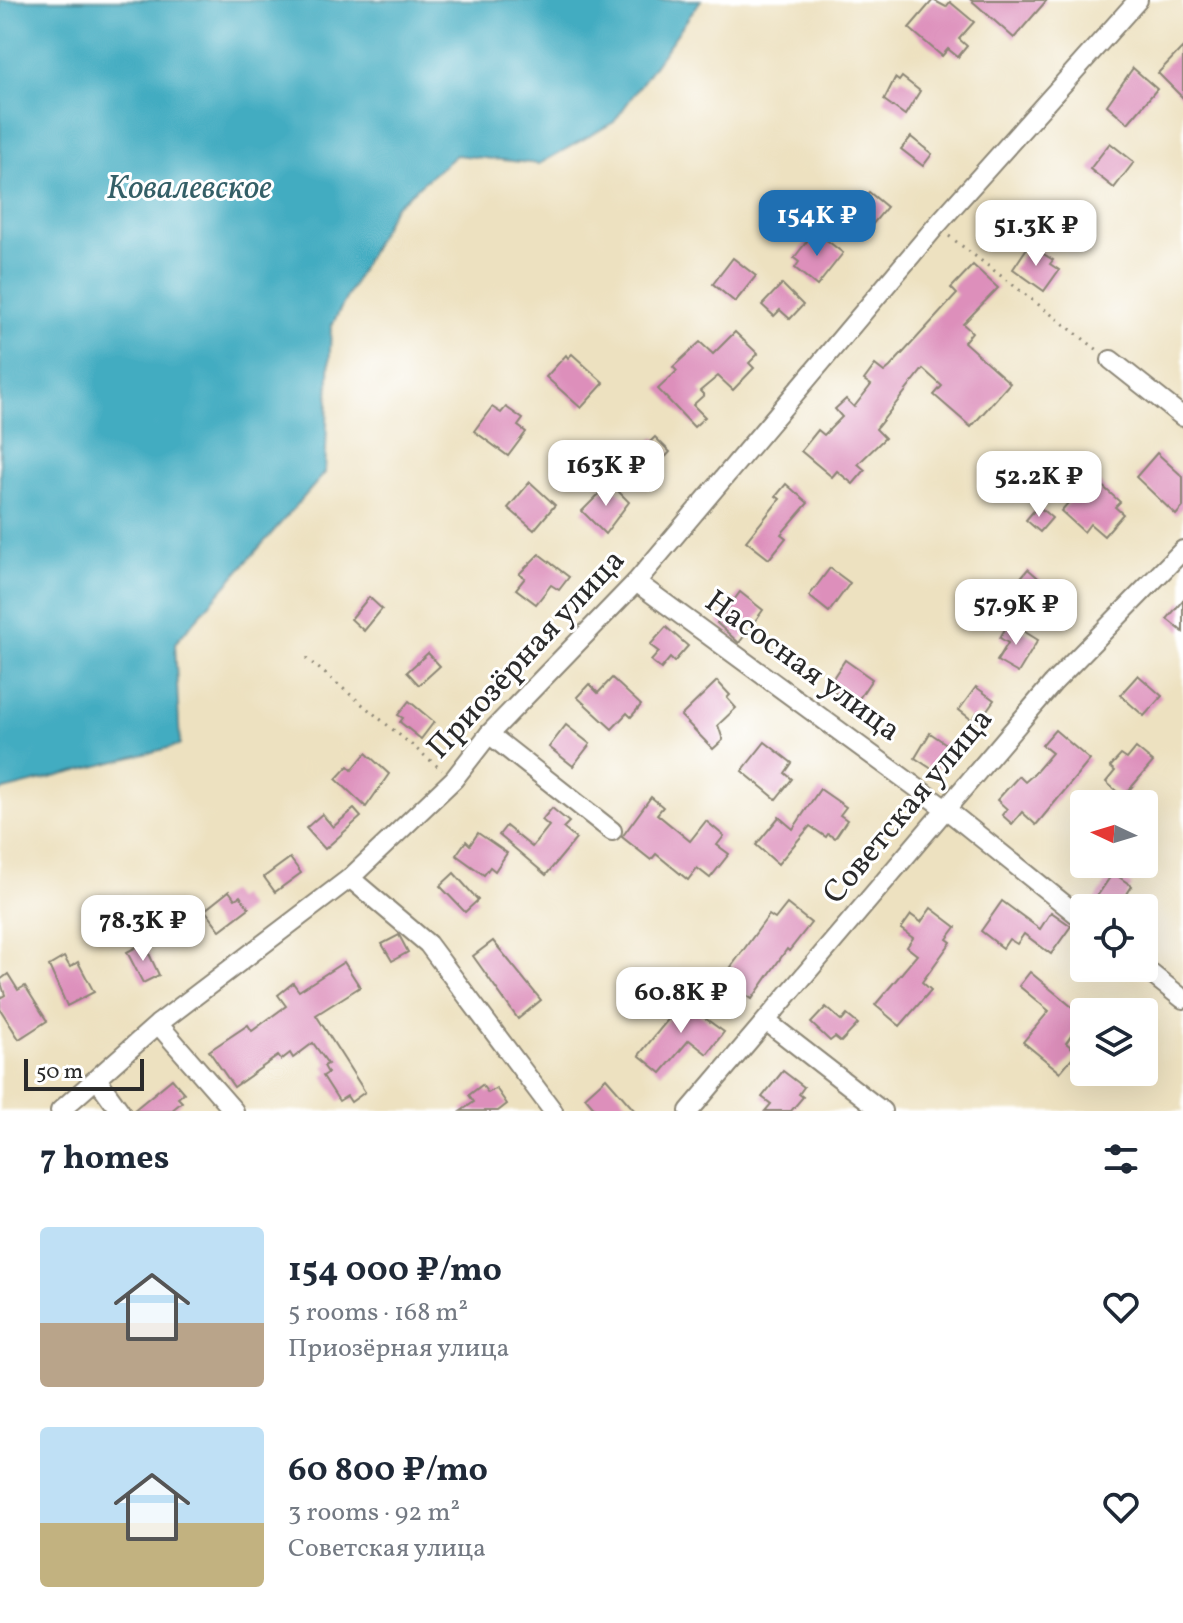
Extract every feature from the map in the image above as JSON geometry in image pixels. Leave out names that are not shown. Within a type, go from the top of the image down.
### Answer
[{"type":"street","name":"Приозёрная улица","points":[[60,1111],[158,1024],[350,878],[454,779],[489,734],[636,582],[936,226],[1138,0]]},
{"type":"street","points":[[1111,360],[1183,417]]},
{"type":"street","name":"Советская улица","points":[[689,1111],[1053,683],[1183,550]]},
{"type":"street","name":"Насосная улица","points":[[636,582],[947,810],[1070,909]]},
{"type":"street","points":[[489,734],[612,831]]},
{"type":"street","points":[[350,878],[428,944],[553,1111]]},
{"type":"street","points":[[1158,979],[1183,999]]},
{"type":"street","points":[[766,1021],[882,1111]]},
{"type":"street","points":[[158,1024],[234,1111]]},
{"type":"street","points":[[97,1079],[120,1111]]},
{"type":"path","points":[[936,226],[1111,360]]},
{"type":"path","points":[[306,658],[454,779]]},
{"type":"water","name":"Ковалевское","points":[[0,0],[701,0],[614,122],[539,164],[456,155],[394,207],[331,327],[325,473],[175,643],[180,745],[0,791]]},
{"type":"building","points":[[933,0],[946,7],[950,2],[974,22],[959,39],[967,46],[958,57],[948,49],[942,56],[909,28]]},
{"type":"building","points":[[971,0],[1047,0],[1014,38]]},
{"type":"building","points":[[1183,47],[1183,98],[1158,73]]},
{"type":"building","points":[[1133,68],[1157,89],[1128,123],[1107,105]]},
{"type":"building","points":[[902,77],[920,91],[905,115],[884,100],[895,78],[899,81]]},
{"type":"building","points":[[911,137],[932,154],[923,166],[901,149]]},
{"type":"building","points":[[1110,143],[1134,162],[1114,188],[1090,169]]},
{"type":"building","points":[[869,192],[887,207],[867,231],[848,217]]},
{"type":"building","points":[[815,231],[843,253],[817,286],[795,268],[799,262],[794,258]]},
{"type":"building","points":[[1029,245],[1053,260],[1050,264],[1059,270],[1044,291],[1013,269]]},
{"type":"building","points":[[733,258],[756,276],[735,302],[713,284]]},
{"type":"building","points":[[973,265],[998,288],[963,324],[972,332],[964,342],[1010,383],[971,427],[934,395],[942,386],[923,369],[876,429],[885,438],[858,464],[865,470],[853,484],[837,471],[832,477],[801,451],[818,430],[824,435],[842,417],[835,409],[846,399],[854,407],[871,385],[864,380],[875,365],[884,372],[890,367],[957,294],[951,288]]},
{"type":"building","points":[[782,284],[803,305],[790,319],[780,310],[774,316],[762,305]]},
{"type":"building","points":[[735,332],[758,354],[749,363],[754,368],[733,390],[718,376],[700,391],[704,395],[693,405],[705,417],[694,427],[658,389],[677,371],[673,367],[700,342],[713,354]]},
{"type":"building","points":[[572,354],[604,383],[581,408],[546,377],[566,355],[568,358]]},
{"type":"building","points":[[492,407],[501,413],[506,407],[523,419],[518,426],[526,432],[508,456],[474,431]]},
{"type":"building","points":[[655,437],[670,452],[648,476],[626,455],[638,443],[644,448]]},
{"type":"building","points":[[1157,453],[1183,477],[1183,507],[1176,515],[1136,477]]},
{"type":"building","points":[[530,482],[555,505],[534,530],[508,508]]},
{"type":"building","points":[[1098,482],[1120,502],[1115,507],[1123,514],[1104,536],[1090,524],[1084,532],[1061,511],[1084,485],[1090,490]]},
{"type":"building","points":[[610,483],[629,502],[605,534],[582,511]]},
{"type":"building","points":[[786,484],[808,503],[781,534],[786,538],[769,559],[746,541],[780,499],[776,496]]},
{"type":"building","points":[[1038,506],[1052,518],[1040,532],[1026,520]]},
{"type":"building","points":[[539,554],[569,577],[559,590],[551,585],[536,604],[516,589],[525,578],[519,574]]},
{"type":"building","points":[[830,568],[850,583],[829,612],[809,596]]},
{"type":"building","points":[[1028,569],[1043,582],[1028,600],[1013,587]]},
{"type":"building","points":[[740,592],[763,610],[739,643],[717,623]]},
{"type":"building","points":[[369,597],[382,609],[364,631],[351,619]]},
{"type":"building","points":[[1183,600],[1183,632],[1167,619]]},
{"type":"building","points":[[1009,622],[1038,640],[1018,673],[997,661],[1008,643],[1000,638]]},
{"type":"building","points":[[666,627],[688,646],[674,662],[670,658],[661,669],[651,661],[659,652],[650,645]]},
{"type":"building","points":[[428,653],[440,666],[419,685],[407,672]]},
{"type":"building","points":[[845,660],[872,679],[854,706],[827,687]]},
{"type":"building","points":[[1138,675],[1162,696],[1144,716],[1120,695]]},
{"type":"building","points":[[612,678],[641,705],[631,717],[627,713],[612,729],[577,697],[589,684],[598,693]]},
{"type":"building","points":[[717,681],[730,695],[727,698],[736,708],[718,725],[723,740],[713,749],[681,716]]},
{"type":"building","points":[[976,687],[994,700],[982,717],[977,713],[972,720],[959,710]]},
{"type":"building","points":[[409,701],[434,722],[421,739],[400,722],[403,718],[398,715]]},
{"type":"building","points":[[566,725],[590,744],[573,766],[549,747]]},
{"type":"building","points":[[1055,730],[1090,760],[1036,825],[1022,812],[1012,824],[1002,815],[1007,809],[997,800],[1019,776],[1025,782],[1052,753],[1042,745]]},
{"type":"building","points":[[930,733],[951,747],[935,771],[915,758]]},
{"type":"building","points":[[765,742],[792,763],[785,773],[792,779],[776,799],[742,771]]},
{"type":"building","points":[[1136,748],[1153,762],[1129,790],[1115,790],[1106,782],[1115,771],[1110,767],[1121,755],[1127,759]]},
{"type":"building","points":[[366,753],[389,774],[366,807],[336,779],[348,766],[352,770]]},
{"type":"building","points":[[820,789],[846,807],[840,815],[847,820],[835,838],[828,834],[826,837],[810,826],[778,864],[756,845],[779,817],[793,829]]},
{"type":"building","points":[[651,797],[663,807],[657,814],[690,841],[706,821],[724,836],[717,845],[729,854],[710,878],[697,868],[688,880],[656,854],[651,860],[622,837]]},
{"type":"building","points":[[552,808],[569,822],[563,828],[576,839],[546,875],[499,835],[506,826],[532,847],[549,826],[542,820]]},
{"type":"building","points":[[354,809],[361,817],[325,849],[306,828],[322,814],[333,827]]},
{"type":"building","points":[[478,833],[507,853],[495,871],[490,867],[484,875],[456,855],[466,841],[470,845]]},
{"type":"building","points":[[290,858],[301,873],[275,892],[264,877]]},
{"type":"building","points":[[454,873],[478,900],[465,912],[440,886]]},
{"type":"building","points":[[1110,878],[1120,878],[1132,886],[1127,894],[1099,894]]},
{"type":"building","points":[[229,891],[235,899],[240,896],[249,908],[220,930],[205,910]]},
{"type":"building","points":[[1002,901],[1040,929],[1051,912],[1070,925],[1051,954],[1024,934],[1017,944],[1009,939],[1003,948],[981,931]]},
{"type":"building","points":[[787,904],[811,923],[789,951],[787,949],[752,999],[734,986],[742,974],[731,967],[769,915],[775,919]]},
{"type":"building","points":[[931,908],[956,927],[947,939],[951,942],[922,982],[931,990],[900,1026],[875,1005],[917,955],[907,947],[913,938],[901,929],[911,915],[921,922]]},
{"type":"building","points":[[399,935],[408,952],[392,961],[382,944]]},
{"type":"building","points":[[493,941],[541,1000],[518,1019],[473,956]]},
{"type":"building","points":[[144,943],[159,975],[143,983],[127,952]]},
{"type":"building","points":[[64,957],[70,967],[78,962],[94,992],[67,1006],[49,966]]},
{"type":"building","points":[[344,962],[360,987],[316,1015],[365,1092],[351,1102],[347,1096],[339,1101],[323,1076],[328,1073],[324,1066],[328,1064],[313,1043],[293,1058],[290,1053],[281,1060],[278,1056],[234,1087],[209,1051],[248,1025],[252,1031],[286,1006],[278,995],[293,983],[299,991]]},
{"type":"building","points":[[1030,972],[1070,1005],[1070,1037],[1066,1043],[1070,1046],[1070,1060],[1060,1072],[1023,1042],[1049,1011],[1019,986]]},
{"type":"building","points":[[8,974],[18,990],[25,986],[47,1021],[19,1039],[0,1009],[0,998],[5,995],[0,980]]},
{"type":"building","points":[[680,999],[688,1006],[693,999],[703,1006],[698,1013],[724,1032],[707,1054],[689,1040],[661,1073],[639,1055],[670,1017],[668,1015]]},
{"type":"building","points":[[826,1007],[842,1021],[847,1015],[858,1024],[841,1042],[835,1037],[830,1041],[811,1023]]},
{"type":"building","points":[[783,1071],[804,1087],[799,1094],[803,1097],[791,1111],[765,1111],[771,1104],[762,1097]]},
{"type":"building","points":[[606,1078],[635,1111],[597,1111],[585,1097]]},
{"type":"building","points":[[172,1079],[184,1093],[178,1098],[182,1102],[171,1111],[133,1111]]},
{"type":"building","points":[[482,1085],[488,1093],[496,1088],[507,1104],[498,1111],[461,1111],[474,1102],[469,1095]]}]
